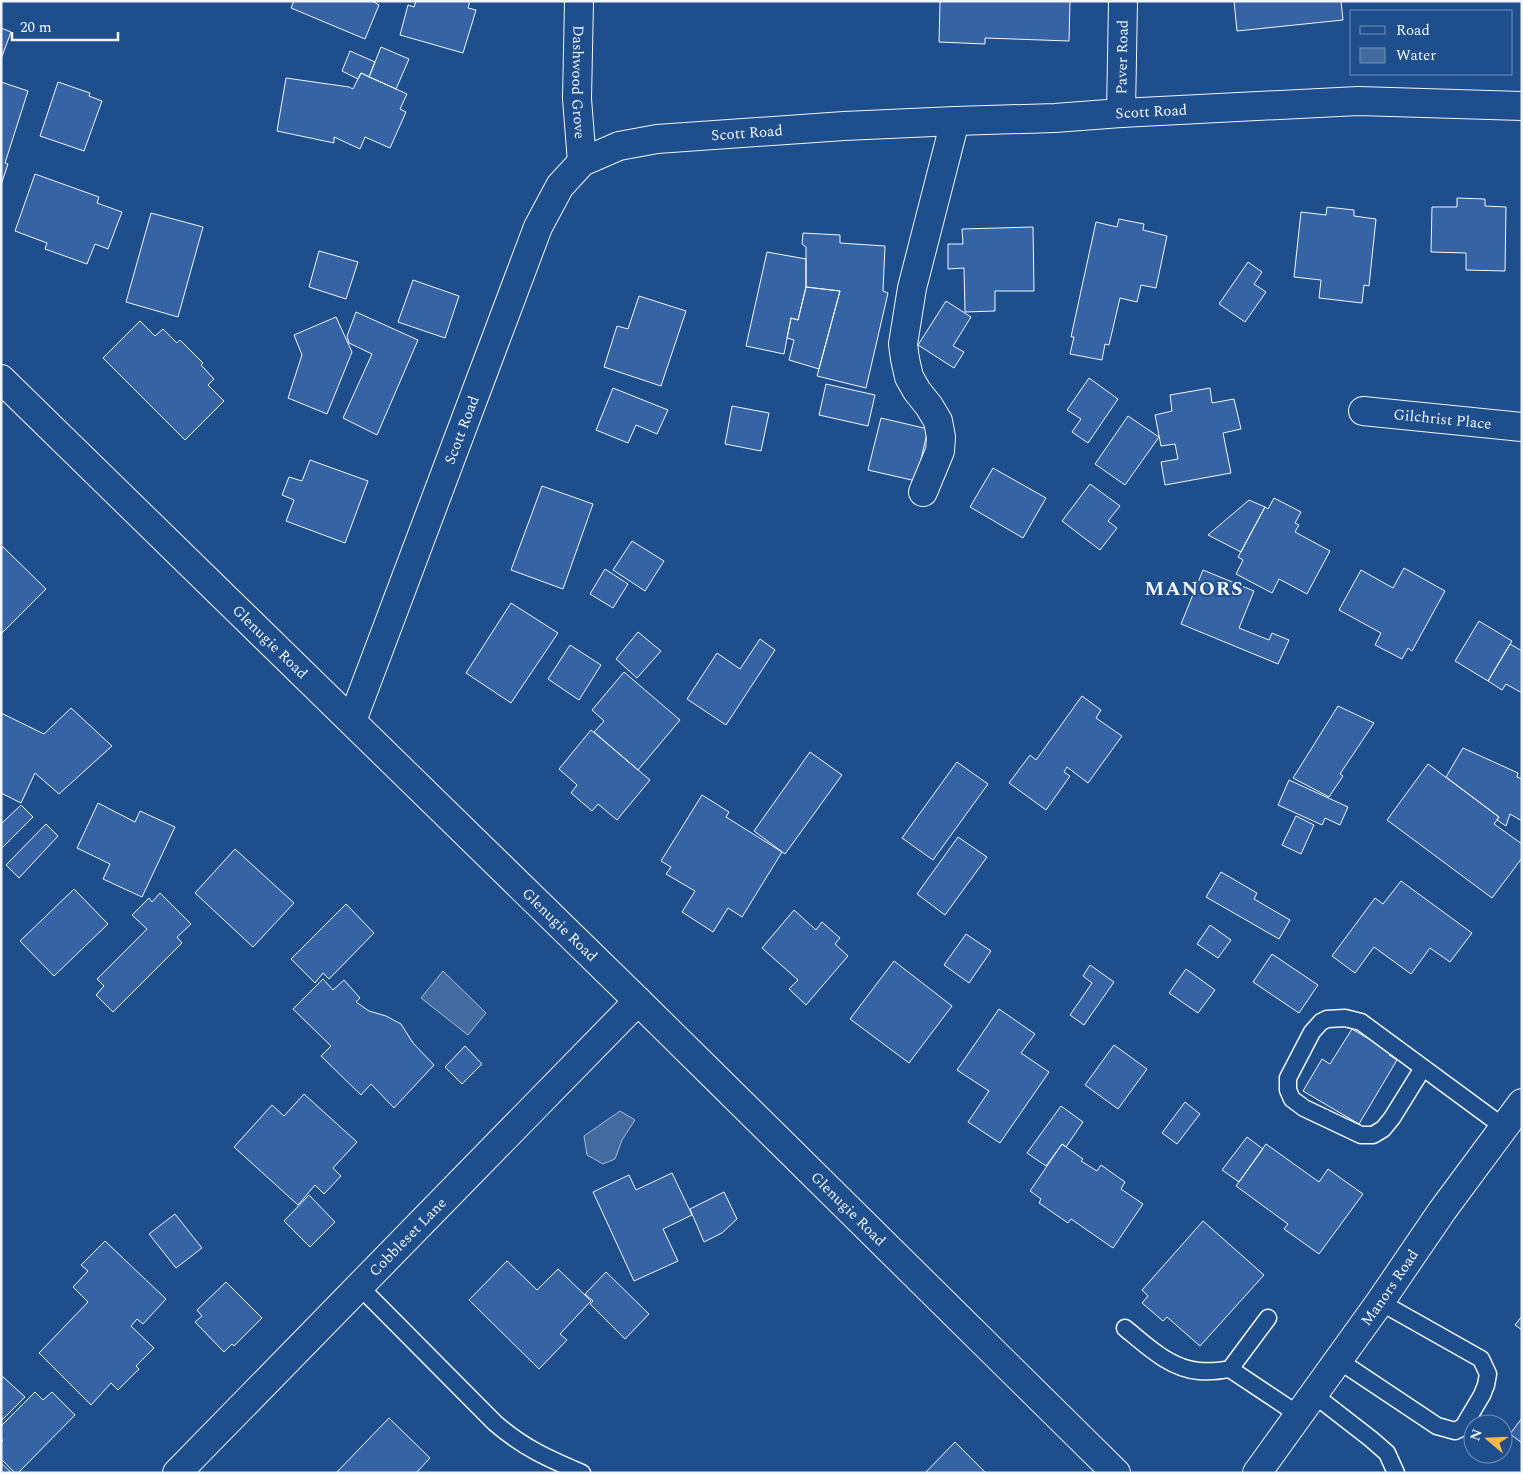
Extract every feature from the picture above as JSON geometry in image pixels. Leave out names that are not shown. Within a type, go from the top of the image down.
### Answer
[{"type":"street","name":"Dashwood Grove","points":[[579,1],[577,98],[582,162]]},
{"type":"street","name":"Paver Road","points":[[1121,113],[1123,1]]},
{"type":"street","name":"Scott Road","points":[[352,721],[538,227],[560,186],[582,162],[620,146],[657,139],[844,126],[1055,118],[1358,101],[1522,106]]},
{"type":"street","points":[[923,492],[940,451],[941,437],[938,421],[909,376],[904,344],[912,288],[955,121]]},
{"type":"street","name":"Glenugie Road","points":[[1,378],[638,1001],[1116,1473]]},
{"type":"street","name":"Gilchrist Place","points":[[1363,411],[1522,427]]},
{"type":"street","name":"Cobbleset Lane","points":[[177,1473],[638,1001]]},
{"type":"street","name":"Manors Road","points":[[1257,1473],[1380,1302],[1442,1211],[1522,1104]]},
{"type":"lane","points":[[1423,1068],[1392,1118],[1383,1129],[1373,1135],[1361,1136],[1304,1108],[1292,1099],[1288,1090],[1288,1078],[1312,1032],[1326,1019],[1345,1018],[1361,1022],[1504,1128]]},
{"type":"lane","points":[[359,1286],[513,1438],[543,1456],[582,1473]]},
{"type":"lane","points":[[1338,1360],[1437,1426],[1455,1431],[1464,1427],[1486,1385],[1488,1374],[1481,1359],[1380,1302]]},
{"type":"lane","points":[[1230,1369],[1268,1318]]},
{"type":"lane","points":[[1125,1328],[1167,1361],[1196,1371],[1213,1372],[1230,1369],[1306,1405],[1376,1444],[1387,1453],[1396,1473]]},
{"type":"water","points":[[443,971],[486,1013],[468,1035],[421,998]]},
{"type":"water","points":[[620,1111],[635,1120],[622,1140],[615,1159],[603,1164],[587,1155],[584,1136]]},
{"type":"building","points":[[294,1],[372,1],[379,5],[365,39],[291,8]]},
{"type":"building","points":[[416,1],[470,1],[468,8],[476,10],[463,53],[400,35],[408,5],[414,7]]},
{"type":"building","points":[[940,1],[1070,1],[1069,41],[985,38],[985,44],[939,42]]},
{"type":"building","points":[[1234,1],[1341,1],[1343,20],[1237,31]]},
{"type":"building","points":[[1,28],[11,32],[1,59]]},
{"type":"building","points":[[381,47],[409,59],[396,89],[369,77]]},
{"type":"building","points":[[350,51],[375,62],[369,77],[361,73],[358,79],[342,71]]},
{"type":"building","points":[[361,73],[407,94],[400,109],[406,112],[390,148],[365,137],[360,149],[334,137],[334,143],[277,131],[286,78],[353,89]]},
{"type":"building","points":[[1,82],[28,91],[5,163],[8,164],[1,185]]},
{"type":"building","points":[[58,82],[90,93],[89,96],[102,101],[84,151],[40,136]]},
{"type":"building","points":[[35,174],[99,197],[97,203],[122,212],[108,249],[95,244],[87,264],[45,249],[47,243],[15,231]]},
{"type":"building","points":[[1457,198],[1485,199],[1485,206],[1506,207],[1505,271],[1466,270],[1466,253],[1431,252],[1432,207],[1457,207]]},
{"type":"building","points":[[1327,207],[1354,210],[1354,216],[1376,219],[1369,286],[1364,285],[1362,303],[1319,298],[1321,280],[1294,277],[1301,212],[1326,215]]},
{"type":"building","points":[[151,213],[203,227],[178,317],[126,302]]},
{"type":"building","points":[[1119,219],[1144,224],[1143,230],[1167,236],[1156,288],[1141,285],[1137,302],[1120,298],[1109,345],[1105,344],[1102,360],[1070,354],[1074,337],[1071,337],[1096,222],[1117,227]]},
{"type":"building","points":[[1033,227],[1034,291],[995,291],[995,311],[965,312],[964,268],[948,269],[948,244],[963,244],[962,229]]},
{"type":"building","points":[[803,233],[840,235],[840,243],[885,246],[883,291],[888,293],[866,388],[817,376],[840,291],[806,287],[806,247],[802,244]]},
{"type":"building","points":[[319,251],[358,262],[346,299],[309,287]]},
{"type":"building","points":[[767,252],[806,259],[806,287],[798,320],[791,318],[784,354],[746,346]]},
{"type":"building","points":[[1248,262],[1262,272],[1254,284],[1266,292],[1245,322],[1219,304]]},
{"type":"building","points":[[413,280],[459,296],[445,338],[398,322]]},
{"type":"building","points":[[806,287],[840,291],[819,369],[789,360],[794,340],[787,338],[791,318],[798,320]]},
{"type":"building","points":[[639,296],[686,311],[661,386],[604,367],[617,326],[628,329]]},
{"type":"building","points":[[946,301],[971,317],[953,346],[964,352],[954,368],[918,345]]},
{"type":"building","points":[[356,312],[418,340],[377,435],[343,418],[372,354],[349,343],[347,336]]},
{"type":"building","points":[[336,317],[352,352],[327,414],[288,398],[302,355],[294,335]]},
{"type":"building","points":[[140,321],[155,336],[163,329],[177,343],[180,340],[203,363],[201,365],[214,379],[208,385],[224,401],[185,440],[103,358]]},
{"type":"building","points":[[1089,378],[1118,399],[1088,443],[1072,432],[1081,419],[1067,410]]},
{"type":"building","points":[[826,384],[875,395],[868,426],[819,415]]},
{"type":"building","points":[[613,388],[668,410],[657,434],[636,425],[628,443],[596,430]]},
{"type":"building","points":[[1210,388],[1212,403],[1234,399],[1241,429],[1223,433],[1231,473],[1165,485],[1161,462],[1178,459],[1175,444],[1161,446],[1155,415],[1172,411],[1170,395]]},
{"type":"building","points":[[732,406],[769,413],[761,451],[725,444]]},
{"type":"building","points":[[1128,416],[1159,437],[1125,485],[1095,464]]},
{"type":"building","points":[[881,418],[928,429],[916,481],[868,470]]},
{"type":"building","points":[[310,460],[368,481],[345,543],[286,521],[294,500],[282,495],[289,477],[302,481]]},
{"type":"building","points":[[993,468],[1046,498],[1023,538],[970,507]]},
{"type":"building","points":[[1090,484],[1120,506],[1108,521],[1117,528],[1100,550],[1062,521]]},
{"type":"building","points":[[542,486],[593,504],[563,589],[511,570]]},
{"type":"building","points":[[1274,498],[1301,512],[1295,523],[1299,525],[1295,532],[1330,551],[1307,594],[1279,579],[1272,593],[1236,574],[1243,560],[1238,557],[1265,507],[1268,509]]},
{"type":"building","points":[[1249,500],[1265,507],[1241,552],[1208,535]]},
{"type":"building","points":[[632,541],[664,561],[645,591],[613,570]]},
{"type":"building","points":[[1,545],[46,589],[1,634]]},
{"type":"building","points":[[1404,568],[1445,591],[1412,651],[1408,648],[1402,659],[1375,645],[1381,633],[1339,610],[1361,570],[1393,588]]},
{"type":"building","points":[[605,569],[628,584],[613,608],[590,594]]},
{"type":"building","points":[[1203,570],[1254,591],[1239,628],[1269,640],[1272,633],[1289,640],[1278,664],[1181,624]]},
{"type":"building","points":[[511,603],[558,633],[511,703],[466,673]]},
{"type":"building","points":[[1479,621],[1512,641],[1488,681],[1455,661]]},
{"type":"building","points":[[638,632],[661,651],[637,678],[616,659]]},
{"type":"building","points":[[760,639],[775,650],[726,725],[687,699],[717,653],[740,669]]},
{"type":"building","points":[[1510,644],[1522,651],[1522,693],[1506,684],[1502,690],[1488,681]]},
{"type":"building","points":[[570,645],[601,665],[579,700],[548,679]]},
{"type":"building","points":[[624,672],[680,720],[638,770],[594,732],[604,721],[592,710]]},
{"type":"building","points":[[1082,696],[1101,710],[1096,718],[1122,736],[1088,783],[1067,767],[1064,772],[1070,776],[1046,810],[1009,783],[1030,755],[1036,760]]},
{"type":"building","points":[[1338,706],[1374,723],[1340,774],[1343,776],[1329,797],[1293,778]]},
{"type":"building","points":[[71,708],[112,746],[59,794],[35,773],[21,803],[1,793],[1,713],[44,734]]},
{"type":"building","points":[[591,730],[650,780],[617,820],[598,804],[592,811],[571,793],[577,785],[559,769]]},
{"type":"building","points":[[1463,748],[1518,773],[1517,777],[1522,779],[1522,821],[1510,814],[1506,826],[1497,820],[1499,817],[1446,777]]},
{"type":"building","points":[[810,752],[842,775],[785,854],[754,831]]},
{"type":"building","points":[[957,762],[988,784],[933,860],[902,838]]},
{"type":"building","points":[[1428,764],[1499,817],[1494,824],[1522,844],[1522,858],[1492,898],[1387,820]]},
{"type":"building","points":[[1289,780],[1348,807],[1340,825],[1325,818],[1322,825],[1278,805]]},
{"type":"building","points":[[702,795],[729,812],[726,817],[782,852],[742,917],[728,908],[713,932],[682,912],[695,891],[666,874],[671,867],[661,861]]},
{"type":"building","points":[[98,803],[135,822],[140,811],[175,827],[142,897],[103,879],[110,864],[77,848]]},
{"type":"building","points":[[21,805],[33,817],[1,849],[1,824]]},
{"type":"building","points":[[1296,816],[1314,825],[1301,854],[1282,845]]},
{"type":"building","points":[[46,824],[58,836],[19,878],[6,865]]},
{"type":"building","points":[[958,837],[987,857],[945,915],[917,894]]},
{"type":"building","points":[[235,849],[294,903],[253,947],[195,893]]},
{"type":"building","points":[[1221,872],[1257,893],[1254,899],[1290,920],[1279,939],[1206,897]]},
{"type":"building","points":[[1401,881],[1472,933],[1450,962],[1430,948],[1411,974],[1374,947],[1355,973],[1332,956],[1375,898],[1383,904]]},
{"type":"building","points":[[74,889],[108,924],[54,976],[20,941]]},
{"type":"building","points":[[160,893],[191,924],[177,937],[182,943],[113,1012],[96,995],[104,986],[97,979],[147,929],[132,915],[149,898],[152,902]]},
{"type":"building","points":[[346,904],[374,933],[329,979],[323,973],[315,983],[291,959]]},
{"type":"building","points":[[794,910],[816,930],[822,922],[840,938],[835,944],[848,956],[806,1005],[789,989],[798,980],[762,948]]},
{"type":"building","points":[[1210,925],[1231,940],[1218,958],[1197,944]]},
{"type":"building","points":[[966,934],[991,951],[969,983],[944,965]]},
{"type":"building","points":[[1272,954],[1318,985],[1299,1013],[1253,982]]},
{"type":"building","points":[[894,961],[952,1006],[909,1063],[850,1019]]},
{"type":"building","points":[[1090,965],[1114,982],[1084,1025],[1070,1015],[1092,983],[1083,976]]},
{"type":"building","points":[[1186,969],[1215,990],[1198,1013],[1169,993]]},
{"type":"building","points":[[323,979],[333,990],[344,980],[360,998],[356,1002],[369,1011],[386,1016],[401,1024],[413,1043],[434,1065],[394,1108],[371,1084],[361,1095],[321,1056],[331,1046],[293,1009]]},
{"type":"building","points":[[999,1009],[1035,1034],[1021,1053],[1049,1072],[1000,1143],[968,1122],[989,1091],[957,1070]]},
{"type":"building","points":[[1352,1029],[1391,1052],[1389,1055],[1397,1060],[1359,1124],[1303,1091],[1322,1059],[1330,1064]]},
{"type":"building","points":[[1114,1045],[1147,1069],[1118,1109],[1085,1085]]},
{"type":"building","points":[[465,1046],[482,1064],[462,1084],[445,1067]]},
{"type":"building","points":[[304,1094],[357,1142],[333,1168],[341,1176],[324,1194],[315,1185],[298,1205],[234,1147],[272,1105],[284,1116]]},
{"type":"building","points":[[1185,1102],[1200,1114],[1177,1144],[1162,1133]]},
{"type":"building","points":[[1061,1106],[1083,1122],[1066,1147],[1062,1144],[1046,1166],[1027,1153]]},
{"type":"building","points":[[1247,1137],[1263,1149],[1239,1182],[1222,1170]]},
{"type":"building","points":[[1062,1144],[1083,1159],[1081,1161],[1097,1171],[1101,1165],[1125,1182],[1121,1189],[1143,1204],[1113,1248],[1071,1219],[1068,1223],[1039,1203],[1041,1199],[1030,1191]]},
{"type":"building","points":[[1266,1144],[1319,1182],[1328,1169],[1363,1194],[1319,1254],[1284,1229],[1288,1224],[1236,1186]]},
{"type":"building","points":[[672,1173],[692,1215],[663,1229],[678,1261],[634,1281],[593,1192],[629,1175],[636,1190]]},
{"type":"building","points":[[724,1192],[737,1219],[722,1233],[704,1242],[690,1209]]},
{"type":"building","points":[[309,1195],[335,1222],[310,1247],[284,1221]]},
{"type":"building","points":[[175,1214],[202,1248],[176,1268],[149,1234]]},
{"type":"building","points":[[1203,1221],[1264,1275],[1200,1346],[1167,1317],[1163,1321],[1142,1303],[1148,1296],[1142,1290]]},
{"type":"building","points":[[105,1241],[166,1299],[143,1324],[137,1319],[131,1326],[154,1348],[136,1366],[139,1369],[118,1390],[111,1383],[91,1405],[39,1353],[88,1302],[73,1287],[88,1271],[81,1265]]},
{"type":"building","points":[[507,1261],[537,1290],[558,1269],[591,1301],[560,1334],[567,1340],[539,1369],[469,1300]]},
{"type":"building","points":[[606,1272],[649,1314],[625,1339],[590,1304],[593,1301],[585,1294]]},
{"type":"building","points":[[226,1282],[262,1318],[234,1346],[232,1344],[224,1352],[195,1322],[202,1316],[197,1310]]},
{"type":"building","points":[[1522,1316],[1522,1330],[1515,1325]]},
{"type":"building","points":[[1,1375],[25,1397],[1,1421]]},
{"type":"building","points":[[35,1392],[43,1400],[52,1392],[75,1415],[18,1473],[15,1473],[1,1459],[1,1442],[3,1440],[1,1439],[1,1426]]},
{"type":"building","points":[[389,1418],[430,1458],[416,1473],[336,1473]]},
{"type":"building","points":[[1522,1418],[1522,1443],[1513,1436],[1513,1430]]},
{"type":"building","points":[[955,1442],[986,1473],[925,1473]]},
{"type":"building","points":[[1,1463],[12,1473],[1,1473]]},
{"type":"district","name":"MANORS","points":[[1194,589]]}]
